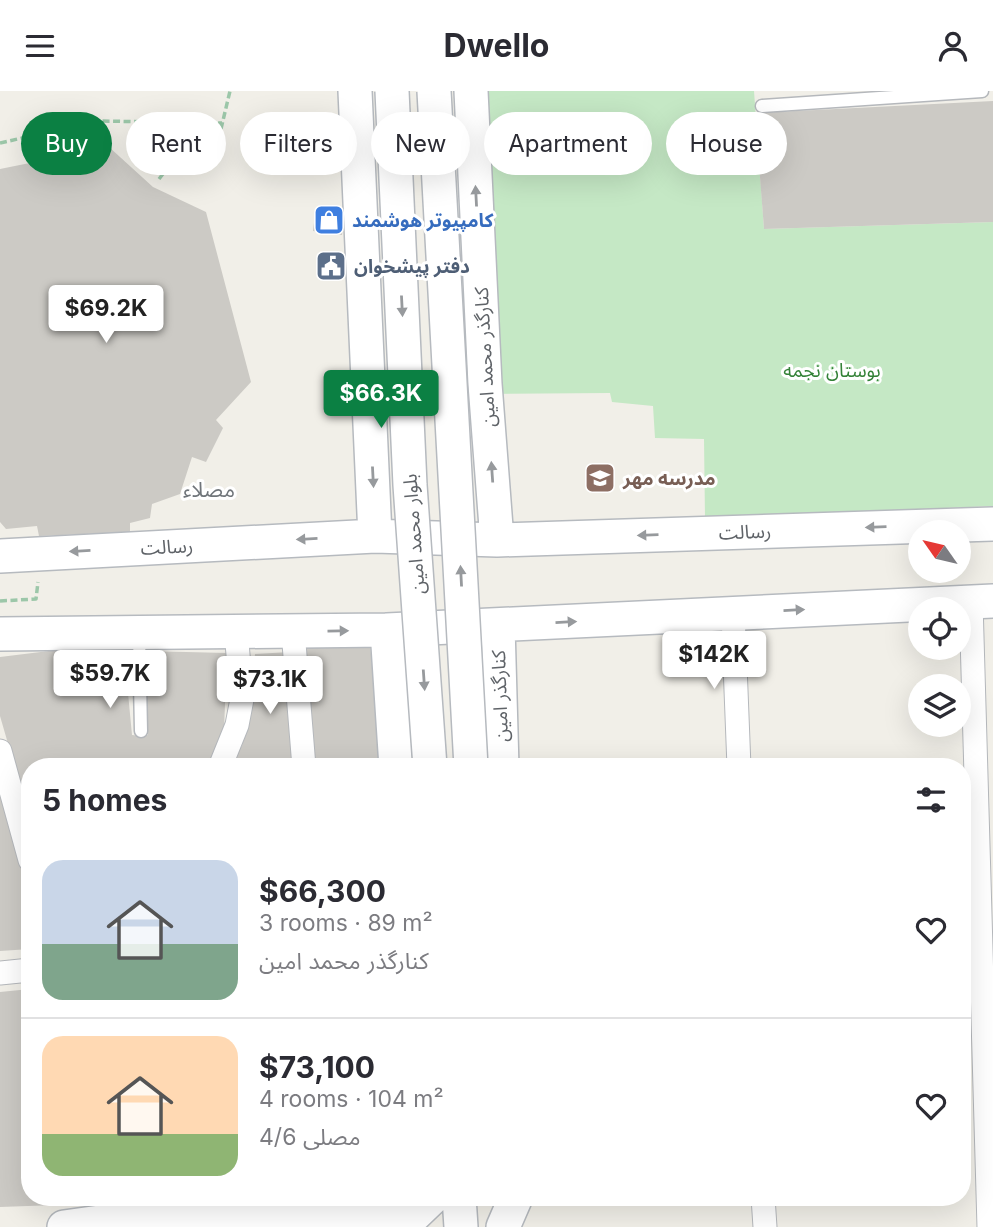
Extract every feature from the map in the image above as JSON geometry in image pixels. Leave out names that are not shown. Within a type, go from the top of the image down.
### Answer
[{"type":"street","points":[[355,91],[375,536]]},
{"type":"street","name":"بلوار محمد امین","points":[[392,91],[410,485],[429,758]]},
{"type":"street","points":[[433,91],[470,758]]},
{"type":"street","name":"کنارگذر محمد امین","points":[[471,91],[485,384],[497,540]]},
{"type":"street","name":"رسالت","points":[[0,556],[375,536],[497,540],[993,524]]},
{"type":"street","points":[[0,634],[387,630],[982,601],[972,924],[989,1227]]},
{"type":"street","points":[[733,613],[739,758]]},
{"type":"street","name":"کنارگذر امین","points":[[498,626],[502,758]]},
{"type":"street","points":[[387,630],[395,758]]},
{"type":"street","points":[[293,631],[303,758]]},
{"type":"street","points":[[224,758],[237,725],[242,699],[236,632]]},
{"type":"street","points":[[0,751],[21,827]]},
{"type":"street","points":[[0,973],[21,971]]},
{"type":"street","points":[[64,1227],[121,1219],[362,1223],[389,1206]]},
{"type":"street","points":[[397,1227],[408,1221],[424,1206]]},
{"type":"street","points":[[460,1206],[461,1227]]},
{"type":"street","points":[[495,1206],[496,1227]]},
{"type":"street","points":[[503,1227],[512,1206]]},
{"type":"street","points":[[764,1206],[765,1227]]},
{"type":"lane","points":[[762,106],[918,92],[982,91]]},
{"type":"lane","points":[[139,633],[141,731]]},
{"type":"path","points":[[225,112],[230,91]]},
{"type":"path","points":[[0,143],[98,121],[126,121]]},
{"type":"path","points":[[159,179],[162,175]]},
{"type":"path","points":[[0,601],[36,599]]},
{"type":"green space","name":"بوستان نجمه","points":[[485,91],[754,91],[756,112],[666,112],[666,175],[760,175],[764,229],[993,222],[993,506],[705,518],[704,439],[655,438],[653,406],[612,402],[610,393],[490,394],[486,175],[652,175],[652,112],[485,112]]},
{"type":"building","points":[[993,101],[993,222],[764,229],[760,175],[787,175],[787,112],[775,112]]},
{"type":"building","points":[[112,150],[126,162],[126,175],[140,175],[153,187],[206,212],[251,382],[216,420],[223,428],[206,462],[192,457],[180,494],[152,504],[150,518],[130,523],[130,532],[39,536],[37,526],[6,529],[0,522],[0,169],[21,165],[21,175],[112,175]]},
{"type":"building","name":"کامپیوتر هوشمند","points":[[316,207],[345,209],[342,235],[313,231]]},
{"type":"building","points":[[370,644],[381,758],[312,758],[304,648]]},
{"type":"building","points":[[57,650],[124,651],[132,735],[142,736],[148,735],[145,651],[227,653],[224,730],[211,758],[21,758],[21,788],[0,716],[0,657]]},
{"type":"building","points":[[290,652],[297,758],[233,758],[242,746],[246,717],[251,716],[255,654]]},
{"type":"building","points":[[0,774],[21,838],[21,950],[0,951]]},
{"type":"building","points":[[21,990],[21,1206],[28,1206],[0,1207],[0,992]]},
{"type":"building","points":[[134,1206],[216,1206],[137,1211]]},
{"type":"place","name":"کامپیوتر هوشمند","points":[[329,220]]},
{"type":"place","name":"دفتر پیشخوان","points":[[331,266]]},
{"type":"place","name":"مدرسه مهر","points":[[600,478]]},
{"type":"district","name":"مصلاء","points":[[209,489]]}]
